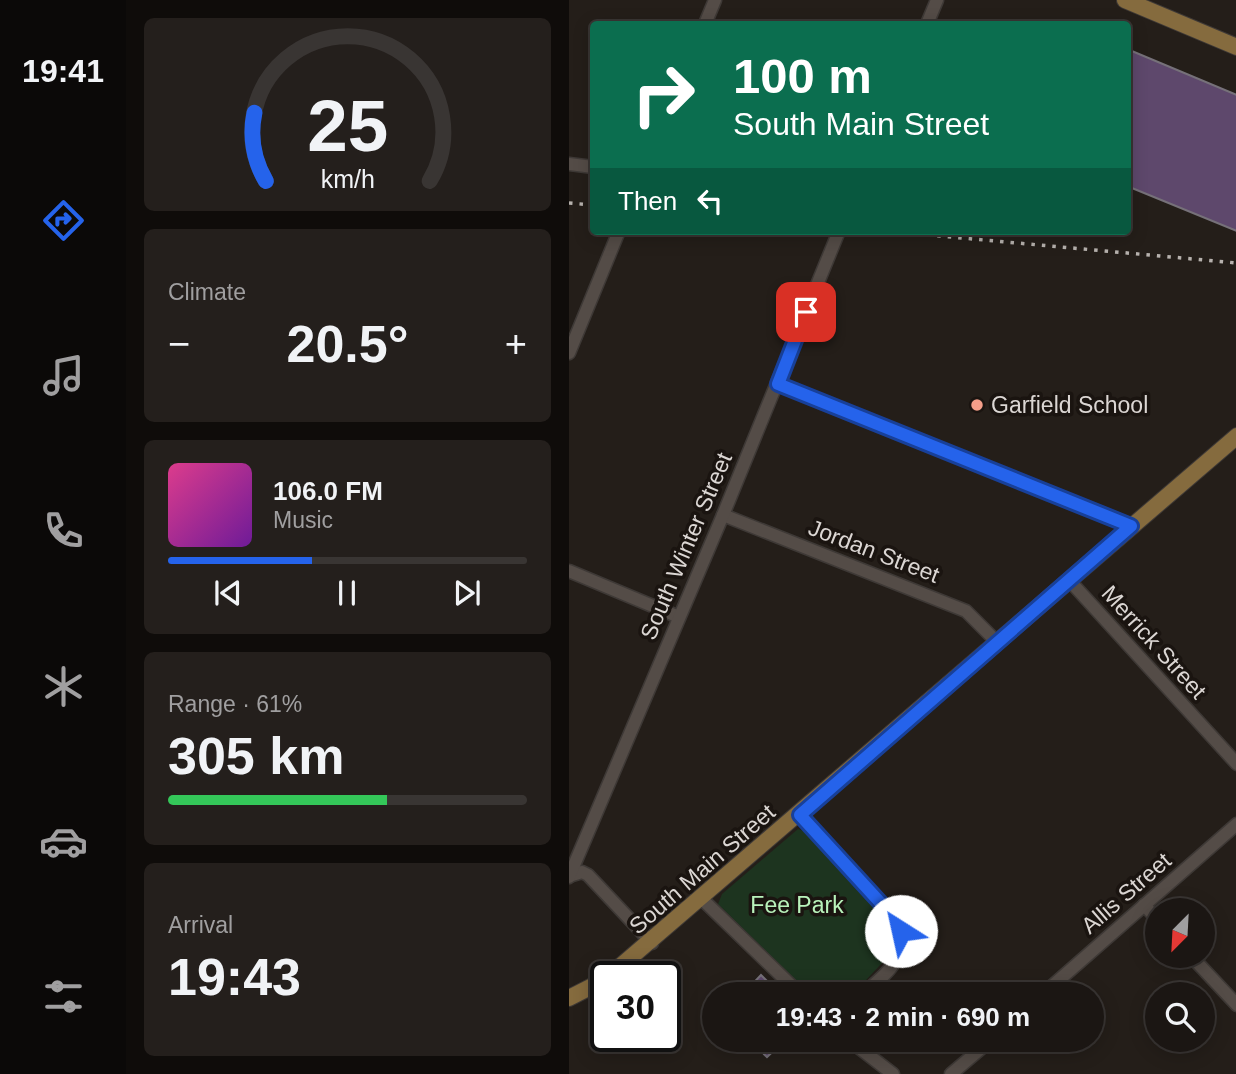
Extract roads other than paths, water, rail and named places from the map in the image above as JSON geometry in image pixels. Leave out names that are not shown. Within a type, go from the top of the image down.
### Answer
[{"type":"main road","points":[[1125,0],[1236,47]]},
{"type":"main road","name":"South Main Street","points":[[629,961],[1236,436]]},
{"type":"main road","name":"South Main Street","points":[[569,998],[590,987]]},
{"type":"street","points":[[706,21],[715,0]]},
{"type":"street","points":[[928,21],[937,0]]},
{"type":"street","points":[[569,164],[590,167]]},
{"type":"street","points":[[569,353],[617,235]]},
{"type":"street","name":"South Winter Street","points":[[569,876],[778,384],[837,235]]},
{"type":"street","points":[[778,384],[1131,526]]},
{"type":"street","name":"Jordan Street","points":[[723,515],[966,611],[998,643]]},
{"type":"street","points":[[569,571],[679,617]]},
{"type":"street","name":"Merrick Street","points":[[1069,580],[1236,764]]},
{"type":"street","points":[[800,815],[898,922],[903,945],[899,957],[877,982]]},
{"type":"street","name":"Allis Street","points":[[1057,982],[1236,824]]},
{"type":"street","points":[[569,876],[582,872],[588,875],[652,943]]},
{"type":"street","points":[[702,899],[788,982]]},
{"type":"street","points":[[1202,968],[1236,1005]]},
{"type":"street","points":[[865,1052],[893,1074]]},
{"type":"street","points":[[951,1074],[977,1052]]},
{"type":"railway","points":[[569,203],[590,205]]},
{"type":"railway","points":[[929,235],[1237,263]]},
{"type":"place","name":"Garfield School","points":[[977,405]]},
{"type":"park label","name":"Fee Park","points":[[797,905]]}]
